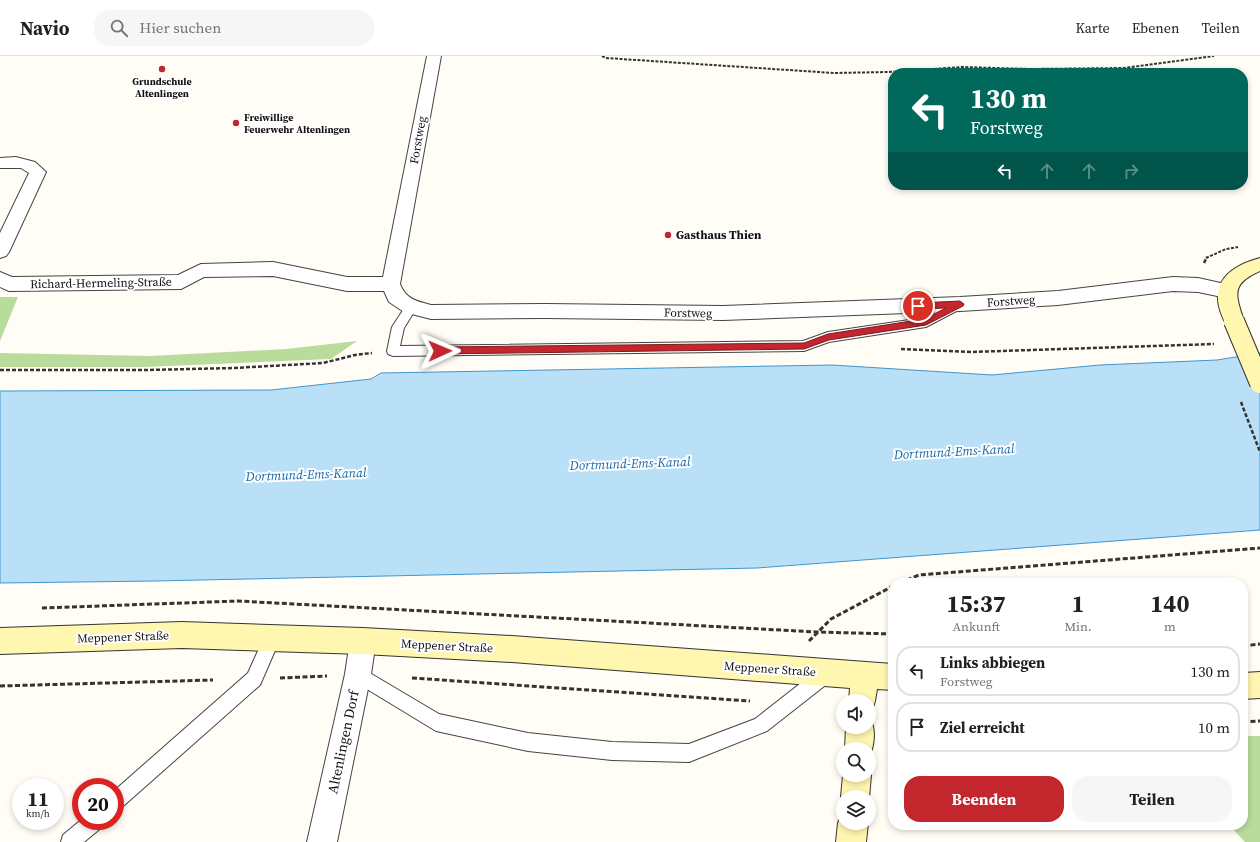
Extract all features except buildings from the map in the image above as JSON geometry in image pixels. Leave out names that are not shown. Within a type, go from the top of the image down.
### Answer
[{"type":"main road","points":[[1260,264],[1245,270],[1233,278],[1227,291],[1227,303],[1260,383]]},
{"type":"main road","name":"Meppener Straße","points":[[0,641],[182,635],[363,641],[512,649],[781,670],[888,677]]},
{"type":"main road","points":[[863,694],[865,675]]},
{"type":"main road","points":[[1248,686],[1260,685]]},
{"type":"main road","points":[[852,842],[853,830]]},
{"type":"street","name":"Forstweg","points":[[434,56],[391,284],[396,297],[411,307],[432,312],[545,311],[723,314],[960,304],[1058,298],[1173,284],[1198,285],[1227,291]]},
{"type":"street","points":[[0,163],[17,162],[31,165],[38,172],[0,252]]},
{"type":"street","name":"Richard-Hermeling-Straße","points":[[0,279],[9,284],[182,282],[201,271],[273,269],[346,284],[391,284]]},
{"type":"street","name":"Altenlingen Dorf","points":[[322,842],[358,674],[363,641]]},
{"type":"lane","points":[[411,307],[398,327],[393,351],[804,346],[828,337],[926,322],[960,304]]},
{"type":"lane","points":[[124,794],[254,679],[272,639]]},
{"type":"lane","points":[[358,674],[436,722],[528,742],[612,751],[689,753],[761,724],[828,673]]},
{"type":"lane","points":[[70,842],[84,830]]},
{"type":"path","points":[[602,56],[614,59],[834,73],[888,72]]},
{"type":"path","points":[[1124,68],[1214,56]]},
{"type":"path","points":[[948,68],[996,68]]},
{"type":"path","points":[[900,349],[971,352],[1219,344]]},
{"type":"path","points":[[0,370],[147,370],[234,368],[323,363],[355,355],[393,351]]},
{"type":"path","points":[[911,578],[919,574],[1260,548]]},
{"type":"path","points":[[781,670],[831,619],[888,589]]},
{"type":"path","points":[[1248,645],[1260,644]]},
{"type":"path","points":[[1248,722],[1260,722]]},
{"type":"green space","points":[[0,297],[18,297],[0,341]]},
{"type":"green space","points":[[357,341],[331,359],[145,367],[0,367],[0,353],[150,356],[286,349]]},
{"type":"green space","points":[[1248,736],[1260,736],[1260,842],[1245,842],[1234,830],[1248,830]]},
{"type":"water","name":"Dortmund-Ems-Kanal","points":[[1260,353],[1260,530],[757,568],[0,583],[0,391],[271,390],[371,379],[381,373],[832,365],[992,375],[1100,365],[1217,360]]},
{"type":"place","name":"Grundschule Altenlingen","points":[[162,69]]},
{"type":"place","name":"Freiwillige Feuerwehr Altenlingen","points":[[236,123]]},
{"type":"place","name":"Gasthaus Thien","points":[[668,235]]},
{"type":"route","points":[[440,351],[804,346],[828,337],[926,322],[960,304],[918,306]]}]
